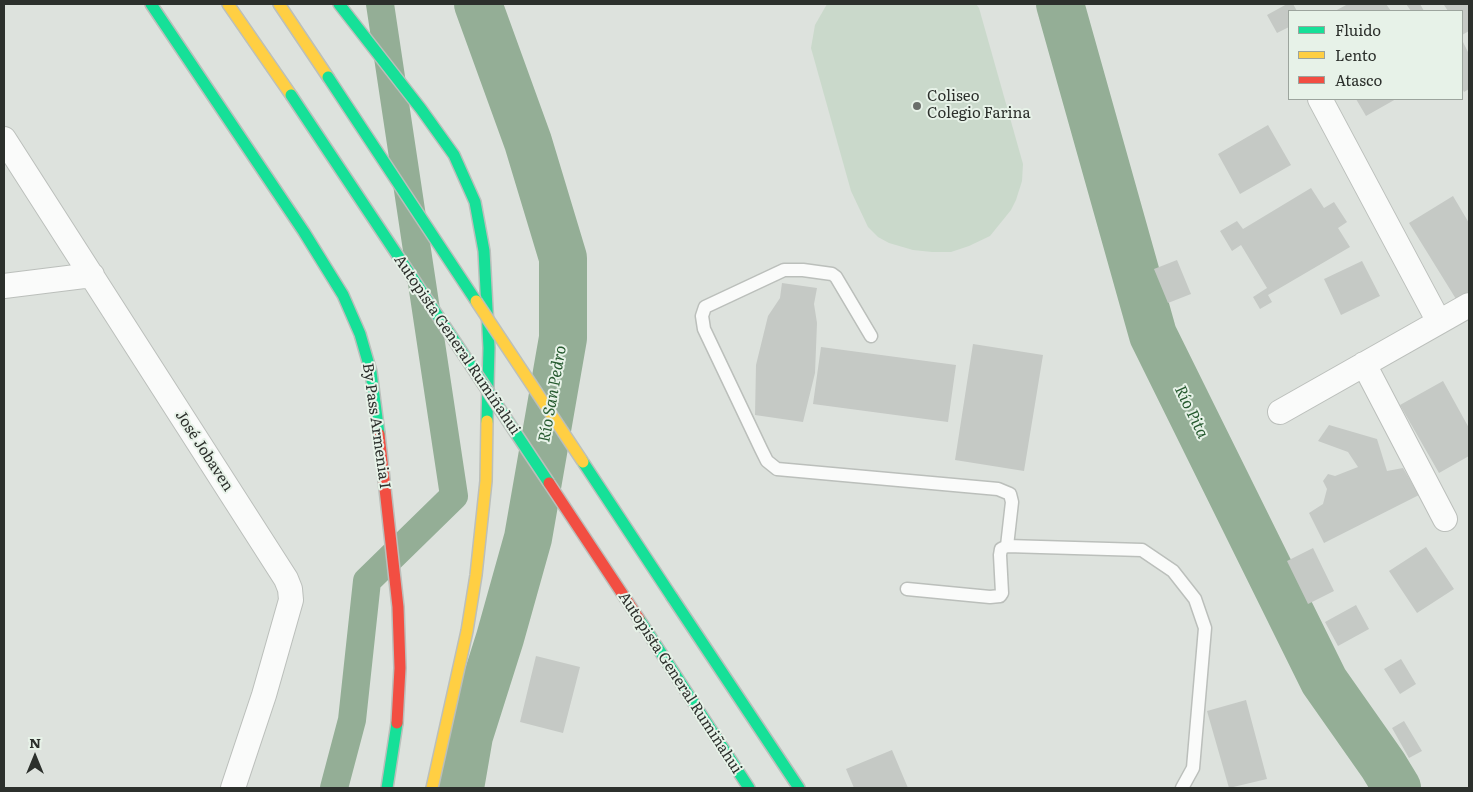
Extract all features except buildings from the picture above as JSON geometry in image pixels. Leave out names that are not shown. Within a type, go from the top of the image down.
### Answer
[{"type":"main road","name":"By Pass Armenia I","points":[[150,4],[304,232],[343,295],[360,334],[371,372],[398,607],[400,668],[397,720],[387,788]]},
{"type":"main road","name":"Autopista General Rumiñahui","points":[[228,4],[291,95],[749,788]]},
{"type":"main road","points":[[279,4],[799,788]]},
{"type":"main road","points":[[339,4],[421,109],[454,156],[475,202],[484,251],[489,348],[486,482],[476,575],[467,631],[432,788]]},
{"type":"street","points":[[1321,100],[1440,322]]},
{"type":"street","name":"José Jobaven","points":[[4,139],[286,579],[290,589],[291,600],[233,788]]},
{"type":"street","points":[[4,286],[92,274]]},
{"type":"street","points":[[1280,412],[1469,305]]},
{"type":"street","points":[[1364,364],[1445,519]]},
{"type":"lane","points":[[872,336],[836,277],[832,274],[803,270],[784,270],[705,307],[702,316],[704,329],[761,449],[767,461],[777,469],[998,489],[1010,494],[1012,502],[1007,546]]},
{"type":"lane","points":[[907,589],[1000,596],[1002,593],[1000,555],[1001,549],[1007,546],[1142,550],[1173,571],[1195,599],[1205,628],[1193,768],[1182,788]]},
{"type":"green space","name":"Coliseo Colegio Farina","points":[[827,4],[976,4],[979,8],[1023,164],[1022,181],[1016,200],[1011,210],[990,236],[951,252],[932,252],[913,250],[889,243],[878,237],[868,227],[851,191],[811,48],[815,25]]},
{"type":"waterway","points":[[334,788],[352,720],[367,581],[454,496],[380,4]]},
{"type":"waterway","name":"Río San Pedro","points":[[460,788],[469,736],[500,638],[528,538],[563,338],[563,258],[528,142],[478,4]]},
{"type":"waterway","name":"Río Pita","points":[[1060,4],[1153,335],[1324,681],[1397,788]]},
{"type":"traffic: fast","points":[[151,4],[304,232],[343,295],[360,334],[371,372],[379,434]]},
{"type":"traffic: fast","points":[[339,4],[421,109],[454,155],[475,202],[484,251],[489,348],[487,421]]},
{"type":"traffic: fast","points":[[328,77],[476,301]]},
{"type":"traffic: fast","points":[[291,95],[549,483]]},
{"type":"traffic: fast","points":[[583,462],[672,597]]},
{"type":"traffic: fast","points":[[672,597],[799,788]]},
{"type":"traffic: fast","points":[[639,619],[749,788]]},
{"type":"traffic: fast","points":[[387,788],[397,723]]},
{"type":"traffic: slow","points":[[228,4],[291,95]]},
{"type":"traffic: slow","points":[[279,4],[328,77]]},
{"type":"traffic: slow","points":[[476,301],[583,462]]},
{"type":"traffic: slow","points":[[432,788],[467,631],[476,575],[486,481],[487,421]]},
{"type":"traffic: jam","points":[[379,434],[398,607],[400,668],[397,723]]},
{"type":"traffic: jam","points":[[549,483],[639,619]]},
{"type":"place","name":"Coliseo Colegio Farina","points":[[917,106]]}]
